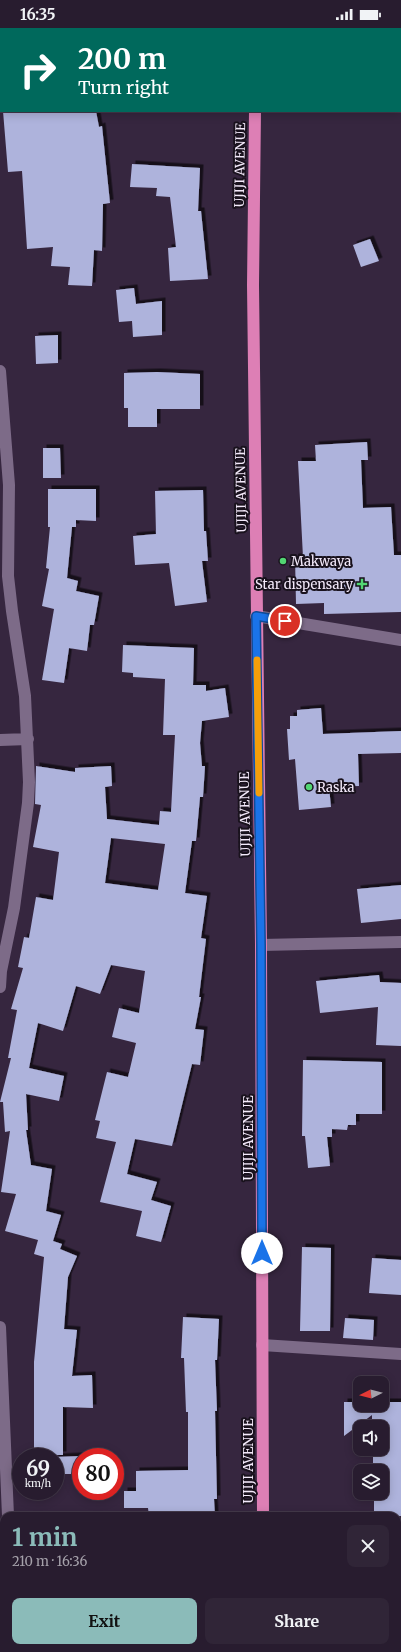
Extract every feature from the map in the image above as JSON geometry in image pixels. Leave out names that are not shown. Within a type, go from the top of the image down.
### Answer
[{"type":"highway","name":"UJIJI AVENUE","points":[[255,112],[253,292],[261,945],[262,1512]]},
{"type":"street","points":[[0,370],[9,485],[8,576],[25,696],[28,739],[28,803],[14,908],[1,971],[0,987]]},
{"type":"street","points":[[256,616],[401,640]]},
{"type":"street","points":[[0,740],[28,739]]},
{"type":"street","points":[[261,945],[401,942]]},
{"type":"street","points":[[0,1327],[8,1512]]},
{"type":"street","points":[[262,1345],[401,1354]]},
{"type":"building","points":[[3,112],[96,112],[99,127],[102,126],[110,203],[103,204],[102,251],[94,250],[92,286],[68,285],[70,267],[51,266],[53,247],[27,249],[22,171],[8,172]]},
{"type":"building","points":[[132,164],[200,168],[198,211],[201,211],[208,279],[170,281],[168,248],[176,247],[170,197],[156,196],[157,188],[130,187]]},
{"type":"building","points":[[370,239],[379,261],[361,267],[353,245]]},
{"type":"building","points":[[134,288],[136,304],[162,301],[162,335],[133,337],[132,321],[119,322],[116,290]]},
{"type":"building","points":[[58,335],[58,363],[36,364],[35,336]]},
{"type":"building","points":[[157,372],[200,374],[200,409],[157,409],[157,427],[128,427],[128,408],[124,408],[124,373]]},
{"type":"building","points":[[367,442],[368,460],[361,460],[363,508],[391,507],[394,555],[401,555],[401,612],[324,614],[324,603],[296,604],[295,557],[303,557],[298,461],[316,461],[315,445]]},
{"type":"building","points":[[43,448],[60,448],[61,478],[43,478]]},
{"type":"building","points":[[48,489],[96,489],[96,521],[76,520],[76,527],[72,527],[67,578],[78,581],[76,591],[99,596],[94,625],[90,625],[87,651],[69,648],[64,683],[42,680],[54,609],[42,606],[49,569],[46,568],[50,527],[48,527]]},
{"type":"building","points":[[203,490],[204,531],[206,531],[208,561],[202,561],[207,602],[175,606],[169,563],[135,565],[133,536],[156,534],[155,491]]},
{"type":"building","points":[[123,645],[194,648],[193,685],[206,685],[206,691],[225,688],[229,717],[202,721],[200,743],[202,766],[205,766],[203,797],[200,797],[196,841],[192,841],[185,893],[207,896],[201,938],[206,939],[199,997],[201,997],[195,1029],[204,1030],[200,1065],[192,1064],[172,1146],[135,1139],[127,1174],[157,1182],[151,1200],[171,1206],[161,1242],[136,1236],[142,1211],[100,1202],[116,1142],[96,1138],[100,1121],[95,1120],[107,1072],[128,1077],[136,1043],[112,1037],[119,1008],[139,1013],[145,971],[111,965],[100,994],[76,986],[63,1031],[38,1023],[29,1068],[64,1076],[59,1101],[26,1094],[28,1130],[26,1130],[31,1165],[52,1169],[46,1211],[61,1215],[53,1241],[62,1244],[60,1249],[77,1256],[68,1277],[64,1329],[77,1330],[72,1376],[92,1375],[93,1408],[63,1407],[63,1448],[34,1448],[34,1362],[44,1257],[34,1254],[38,1240],[5,1231],[16,1194],[1,1192],[10,1131],[5,1132],[3,1102],[0,1102],[11,1058],[8,1058],[17,1010],[11,1009],[23,968],[18,967],[24,937],[29,938],[36,897],[53,900],[59,852],[33,847],[41,805],[35,804],[36,766],[75,772],[75,768],[111,766],[112,786],[105,787],[107,819],[159,825],[160,811],[171,812],[175,735],[163,735],[165,679],[133,677],[133,673],[122,672]],"holes":[[[111,838],[165,844],[158,890],[105,883]]]},
{"type":"building","points":[[321,708],[323,734],[401,731],[401,753],[358,754],[359,786],[329,787],[331,807],[299,810],[295,759],[289,760],[287,729],[290,729],[290,716],[297,716],[297,710]]},
{"type":"building","points":[[401,885],[401,919],[361,923],[357,889]]},
{"type":"building","points":[[379,975],[380,982],[401,983],[401,1046],[376,1045],[378,1007],[320,1013],[316,981]]},
{"type":"building","points":[[303,1060],[382,1062],[382,1114],[356,1114],[356,1125],[348,1125],[347,1130],[332,1129],[332,1137],[327,1137],[330,1166],[308,1168],[305,1136],[302,1136]]},
{"type":"building","points":[[302,1247],[331,1248],[330,1331],[300,1331]]},
{"type":"building","points":[[372,1258],[401,1260],[401,1295],[369,1293]]},
{"type":"building","points":[[183,1317],[219,1319],[217,1360],[215,1360],[217,1411],[215,1411],[217,1499],[214,1499],[215,1512],[148,1512],[148,1508],[124,1508],[124,1491],[136,1491],[136,1471],[188,1470],[188,1412],[186,1412],[184,1358],[181,1358]]},
{"type":"building","points":[[345,1318],[374,1320],[373,1340],[343,1338]]},
{"type":"building","points":[[344,1402],[353,1402],[353,1412],[389,1412],[389,1402],[401,1402],[401,1512],[374,1512],[374,1500],[389,1500],[389,1464],[373,1464],[373,1456],[389,1456],[389,1420],[372,1420],[372,1415],[365,1420],[353,1420],[353,1429],[344,1436]]},
{"type":"building","points":[[72,1456],[72,1474],[64,1474],[64,1457]]},
{"type":"slow traffic","points":[[257,660],[259,793]]},
{"type":"place","name":"Makwaya","points":[[283,561]]},
{"type":"place","name":"Star dispensary","points":[[362,584]]},
{"type":"place","name":"Raska","points":[[309,787]]},
{"type":"route","points":[[262,1253],[261,945],[256,616],[285,621]]}]
